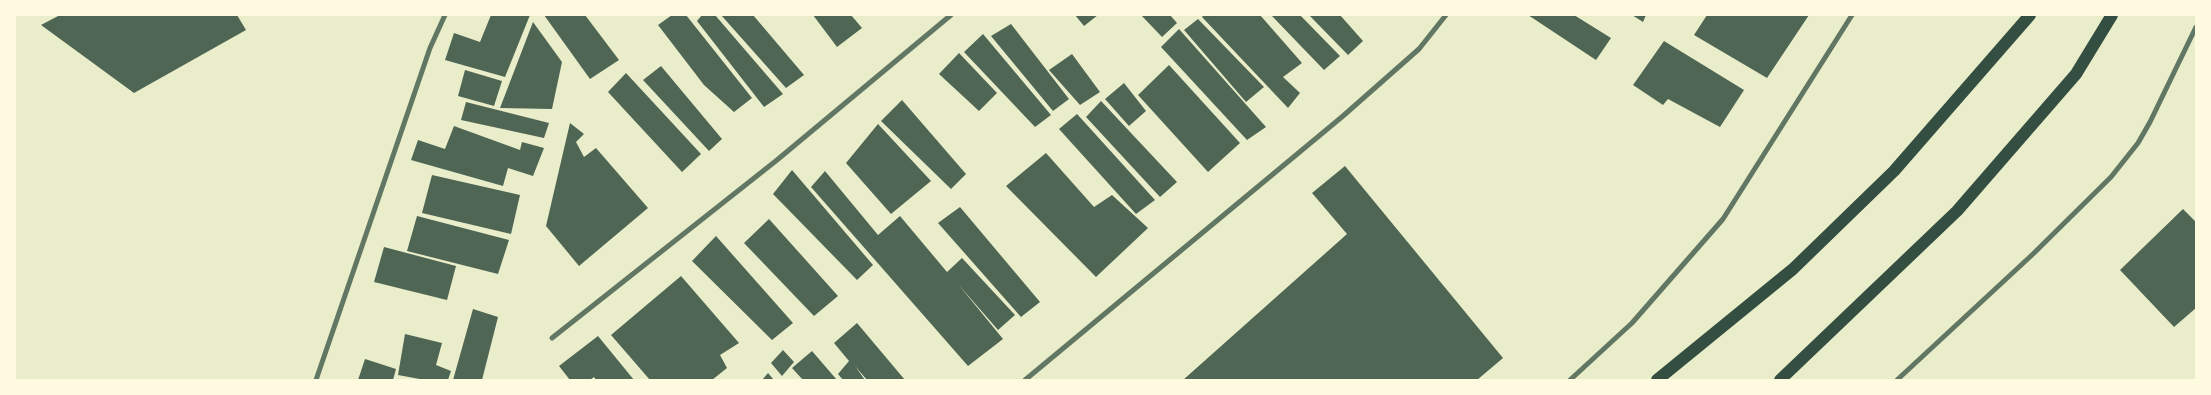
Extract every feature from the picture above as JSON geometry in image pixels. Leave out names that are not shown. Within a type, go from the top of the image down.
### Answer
[{"type":"main road","points":[[1660,378],[1793,269],[1894,171],[2018,31],[2029,15]]},
{"type":"main road","points":[[1780,380],[1957,211],[2076,74],[2112,15]]},
{"type":"street","points":[[316,380],[430,48],[445,15]]},
{"type":"street","points":[[552,338],[777,160],[951,15]]},
{"type":"street","points":[[1024,380],[1343,116],[1419,49],[1446,15]]},
{"type":"street","points":[[1570,380],[1632,324],[1723,219],[1852,15]]},
{"type":"street","points":[[1897,380],[2111,177],[2138,143],[2150,122],[2196,27]]},
{"type":"building","points":[[60,15],[237,15],[246,30],[134,93],[41,25]]},
{"type":"building","points":[[491,15],[530,15],[505,77],[445,60],[454,33],[480,42]]},
{"type":"building","points":[[544,15],[585,15],[619,60],[590,79]]},
{"type":"building","points":[[672,15],[686,15],[752,98],[734,112],[704,85],[658,25]]},
{"type":"building","points":[[702,15],[715,15],[783,94],[764,107],[697,21]]},
{"type":"building","points":[[721,15],[753,15],[804,75],[786,88]]},
{"type":"building","points":[[813,15],[851,15],[862,28],[837,47]]},
{"type":"building","points":[[1075,15],[1098,15],[1084,26]]},
{"type":"building","points":[[1141,15],[1170,15],[1177,23],[1162,37]]},
{"type":"building","points":[[1204,15],[1260,15],[1302,63],[1283,77],[1300,93],[1288,108],[1202,17]]},
{"type":"building","points":[[1271,15],[1300,15],[1340,56],[1324,70]]},
{"type":"building","points":[[1309,15],[1340,15],[1363,41],[1348,55]]},
{"type":"building","points":[[1528,15],[1574,15],[1611,38],[1596,60]]},
{"type":"building","points":[[1632,15],[1646,15],[1643,22]]},
{"type":"building","points":[[1707,15],[1809,15],[1767,78],[1694,35]]},
{"type":"building","points":[[1198,19],[1264,87],[1246,102],[1184,30]]},
{"type":"building","points":[[533,22],[562,62],[552,109],[500,108]]},
{"type":"building","points":[[1011,24],[1069,99],[1053,111],[991,36]]},
{"type":"building","points":[[1179,29],[1266,127],[1247,140],[1161,47]]},
{"type":"building","points":[[983,34],[1051,115],[1035,127],[964,52]]},
{"type":"building","points":[[1664,41],[1744,90],[1720,127],[1668,99],[1663,105],[1633,85]]},
{"type":"building","points":[[959,53],[997,93],[979,111],[939,74]]},
{"type":"building","points":[[1072,54],[1100,92],[1080,105],[1049,70]]},
{"type":"building","points":[[1169,65],[1240,143],[1208,172],[1138,95]]},
{"type":"building","points":[[661,66],[722,139],[709,151],[643,80]]},
{"type":"building","points":[[465,70],[502,81],[494,106],[458,96]]},
{"type":"building","points":[[626,73],[701,154],[682,172],[608,92]]},
{"type":"building","points":[[1124,83],[1146,111],[1129,126],[1105,99]]},
{"type":"building","points":[[902,100],[966,174],[951,189],[881,121]]},
{"type":"building","points":[[1101,101],[1177,182],[1160,197],[1086,117]]},
{"type":"building","points":[[466,102],[549,123],[544,138],[461,120]]},
{"type":"building","points":[[1077,114],[1155,200],[1136,214],[1059,129]]},
{"type":"building","points":[[570,123],[584,134],[576,142],[584,157],[596,148],[648,208],[579,266],[546,226]]},
{"type":"building","points":[[878,124],[931,181],[891,214],[846,163]]},
{"type":"building","points":[[454,126],[520,150],[522,142],[544,148],[533,176],[508,168],[503,186],[411,160],[418,140],[445,149]]},
{"type":"building","points":[[1046,153],[1094,207],[1112,195],[1148,228],[1096,277],[1006,186]]},
{"type":"building","points":[[1345,166],[1503,358],[1477,380],[1183,380],[1347,234],[1312,193]]},
{"type":"building","points":[[792,170],[873,265],[857,280],[773,194]]},
{"type":"building","points":[[825,171],[878,235],[900,216],[947,272],[962,258],[1015,315],[998,330],[958,284],[1003,339],[968,366],[811,187]]},
{"type":"building","points":[[432,175],[520,195],[511,234],[422,213]]},
{"type":"building","points":[[960,207],[1040,302],[1021,317],[938,223]]},
{"type":"building","points":[[2183,209],[2196,222],[2196,308],[2174,327],[2120,270]]},
{"type":"building","points":[[417,216],[509,240],[498,274],[407,251]]},
{"type":"building","points":[[769,219],[838,296],[814,316],[744,243]]},
{"type":"building","points":[[716,236],[793,323],[772,340],[692,261]]},
{"type":"building","points":[[384,247],[456,266],[447,300],[374,282]]},
{"type":"building","points":[[681,276],[739,343],[720,355],[727,368],[712,380],[650,380],[611,335]]},
{"type":"building","points":[[473,309],[498,317],[482,380],[453,380]]},
{"type":"building","points":[[857,323],[905,380],[867,380],[855,366],[865,380],[843,380],[838,374],[849,361],[834,343]]},
{"type":"building","points":[[405,334],[442,343],[436,365],[451,371],[448,380],[425,380],[398,375]]},
{"type":"building","points":[[598,336],[634,380],[596,380],[594,377],[590,380],[570,380],[559,366]]},
{"type":"building","points":[[783,350],[794,362],[782,376],[771,363]]},
{"type":"building","points":[[812,351],[837,380],[803,380],[792,368]]},
{"type":"building","points":[[365,359],[396,369],[393,380],[358,380]]},
{"type":"building","points":[[768,373],[774,380],[762,380]]}]
